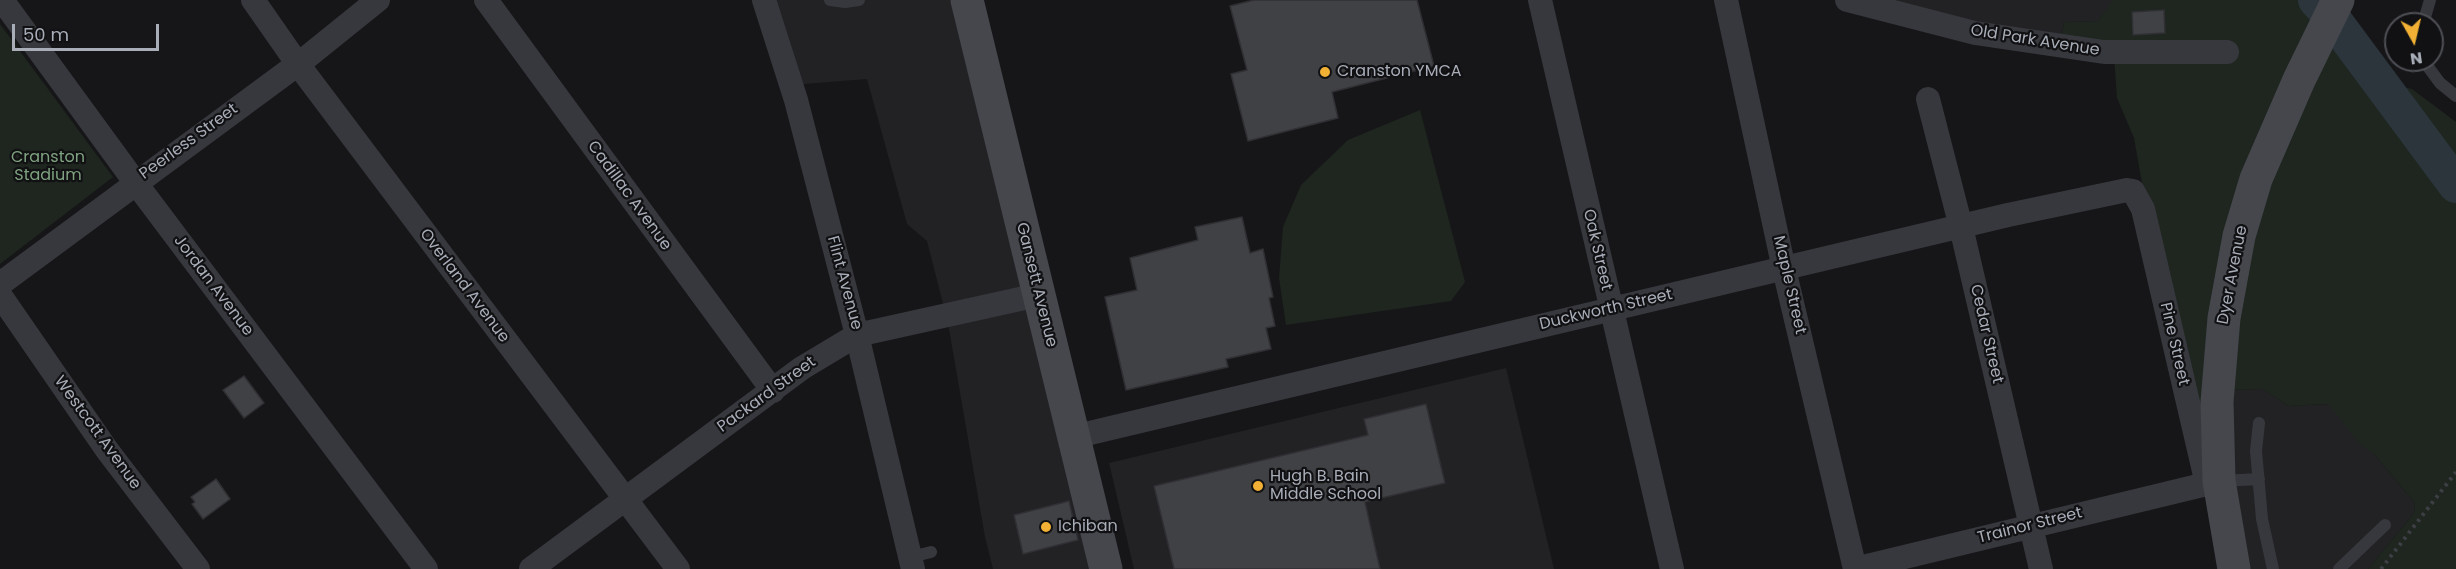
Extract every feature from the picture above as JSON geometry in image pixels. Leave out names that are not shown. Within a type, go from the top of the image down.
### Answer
[{"type":"main road","name":"Gansett Avenue","points":[[967,0],[1073,437],[1075,480],[1099,562]]},
{"type":"main road","name":"Dyer Avenue","points":[[2234,569],[2213,483],[2219,360],[2239,236],[2256,179],[2299,80],[2338,0]]},
{"type":"street","name":"Jordan Avenue","points":[[2,0],[135,183],[426,569]]},
{"type":"street","name":"Overland Avenue","points":[[253,0],[297,63],[678,569]]},
{"type":"street","name":"Peerless Street","points":[[0,284],[378,0]]},
{"type":"street","name":"Cadillac Avenue","points":[[486,0],[773,391]]},
{"type":"street","name":"Flint Avenue","points":[[764,0],[796,100],[918,559]]},
{"type":"street","name":"Oak Street","points":[[1540,0],[1672,569]]},
{"type":"street","name":"Maple Street","points":[[1726,0],[1784,269],[1855,569]]},
{"type":"street","name":"Old Park Avenue","points":[[1847,0],[1976,33],[2104,52],[2227,52]]},
{"type":"street","name":"Cedar Street","points":[[1928,99],[1961,227],[2041,569]]},
{"type":"street","name":"Duckworth Street","points":[[1073,437],[1961,227],[2127,190],[2133,191],[2138,197]]},
{"type":"street","name":"Pine Street","points":[[2138,197],[2213,483]]},
{"type":"street","name":"Westcott Avenue","points":[[0,295],[106,450],[198,569]]},
{"type":"street","name":"Packard Street","points":[[531,569],[802,368],[857,335],[1038,295]]},
{"type":"street","name":"Trainor Street","points":[[1855,569],[2213,483]]},
{"type":"lane","points":[[830,0],[845,2],[859,0]]},
{"type":"lane","points":[[2432,72],[2440,83],[2456,96]]},
{"type":"lane","points":[[2259,423],[2256,451],[2262,519],[2273,569]]},
{"type":"lane","points":[[2213,483],[2259,479]]},
{"type":"lane","points":[[2339,569],[2385,525]]},
{"type":"path","points":[[2381,569],[2456,472]]},
{"type":"shaded area","points":[[764,0],[968,0],[1106,569],[993,569],[985,537],[948,323],[927,241],[907,224],[867,79],[791,85]]},
{"type":"shaded area","points":[[1842,0],[2114,1],[2098,21],[2064,22],[2061,40]]},
{"type":"shaded area","points":[[1506,368],[1554,569],[1134,569],[1109,463]]},
{"type":"shaded area","points":[[2263,389],[2288,406],[2332,404],[2415,503],[2414,513],[2368,569],[2233,569],[2221,390]]},
{"type":"green space","points":[[2113,0],[2331,0],[2314,39],[2360,58],[2365,70],[2382,83],[2412,89],[2456,122],[2456,569],[2368,569],[2414,513],[2415,503],[2374,454],[2360,444],[2328,404],[2288,406],[2263,389],[2221,390],[2218,476],[2136,196],[2142,183],[2134,138],[2117,98],[2114,56],[2061,40],[2064,22],[2098,21]]},
{"type":"green space","name":"Cranston Stadium","points":[[0,24],[113,177],[0,264]]},
{"type":"green space","points":[[1420,110],[1465,282],[1451,301],[1286,325],[1279,278],[1283,227],[1301,185],[1348,140]]},
{"type":"building","name":"Cranston YMCA","points":[[1254,0],[1417,0],[1434,66],[1332,92],[1338,118],[1248,141],[1231,74],[1247,70],[1230,6]]},
{"type":"building","points":[[2164,10],[2165,33],[2133,35],[2132,12]]},
{"type":"building","points":[[1242,217],[1250,253],[1263,249],[1273,297],[1269,298],[1275,326],[1266,328],[1271,349],[1226,359],[1228,367],[1126,390],[1105,297],[1137,290],[1130,258],[1198,240],[1195,227]]},
{"type":"building","points":[[244,376],[264,403],[244,418],[223,390]]},
{"type":"building","name":"Hugh B. Bain Middle School","points":[[1426,404],[1445,483],[1365,502],[1380,569],[1174,569],[1154,486],[1368,435],[1364,419]]},
{"type":"building","points":[[216,479],[230,499],[203,519],[192,504],[195,502],[191,497]]},
{"type":"building","name":"Ichiban","points":[[1069,501],[1078,540],[1023,554],[1014,515]]},
{"type":"waterway","points":[[2316,0],[2330,15],[2456,185]]},
{"type":"place","name":"Cranston YMCA","points":[[1325,72]]},
{"type":"place","name":"Hugh B. Bain Middle School","points":[[1258,486]]},
{"type":"place","name":"Ichiban","points":[[1046,527]]}]
